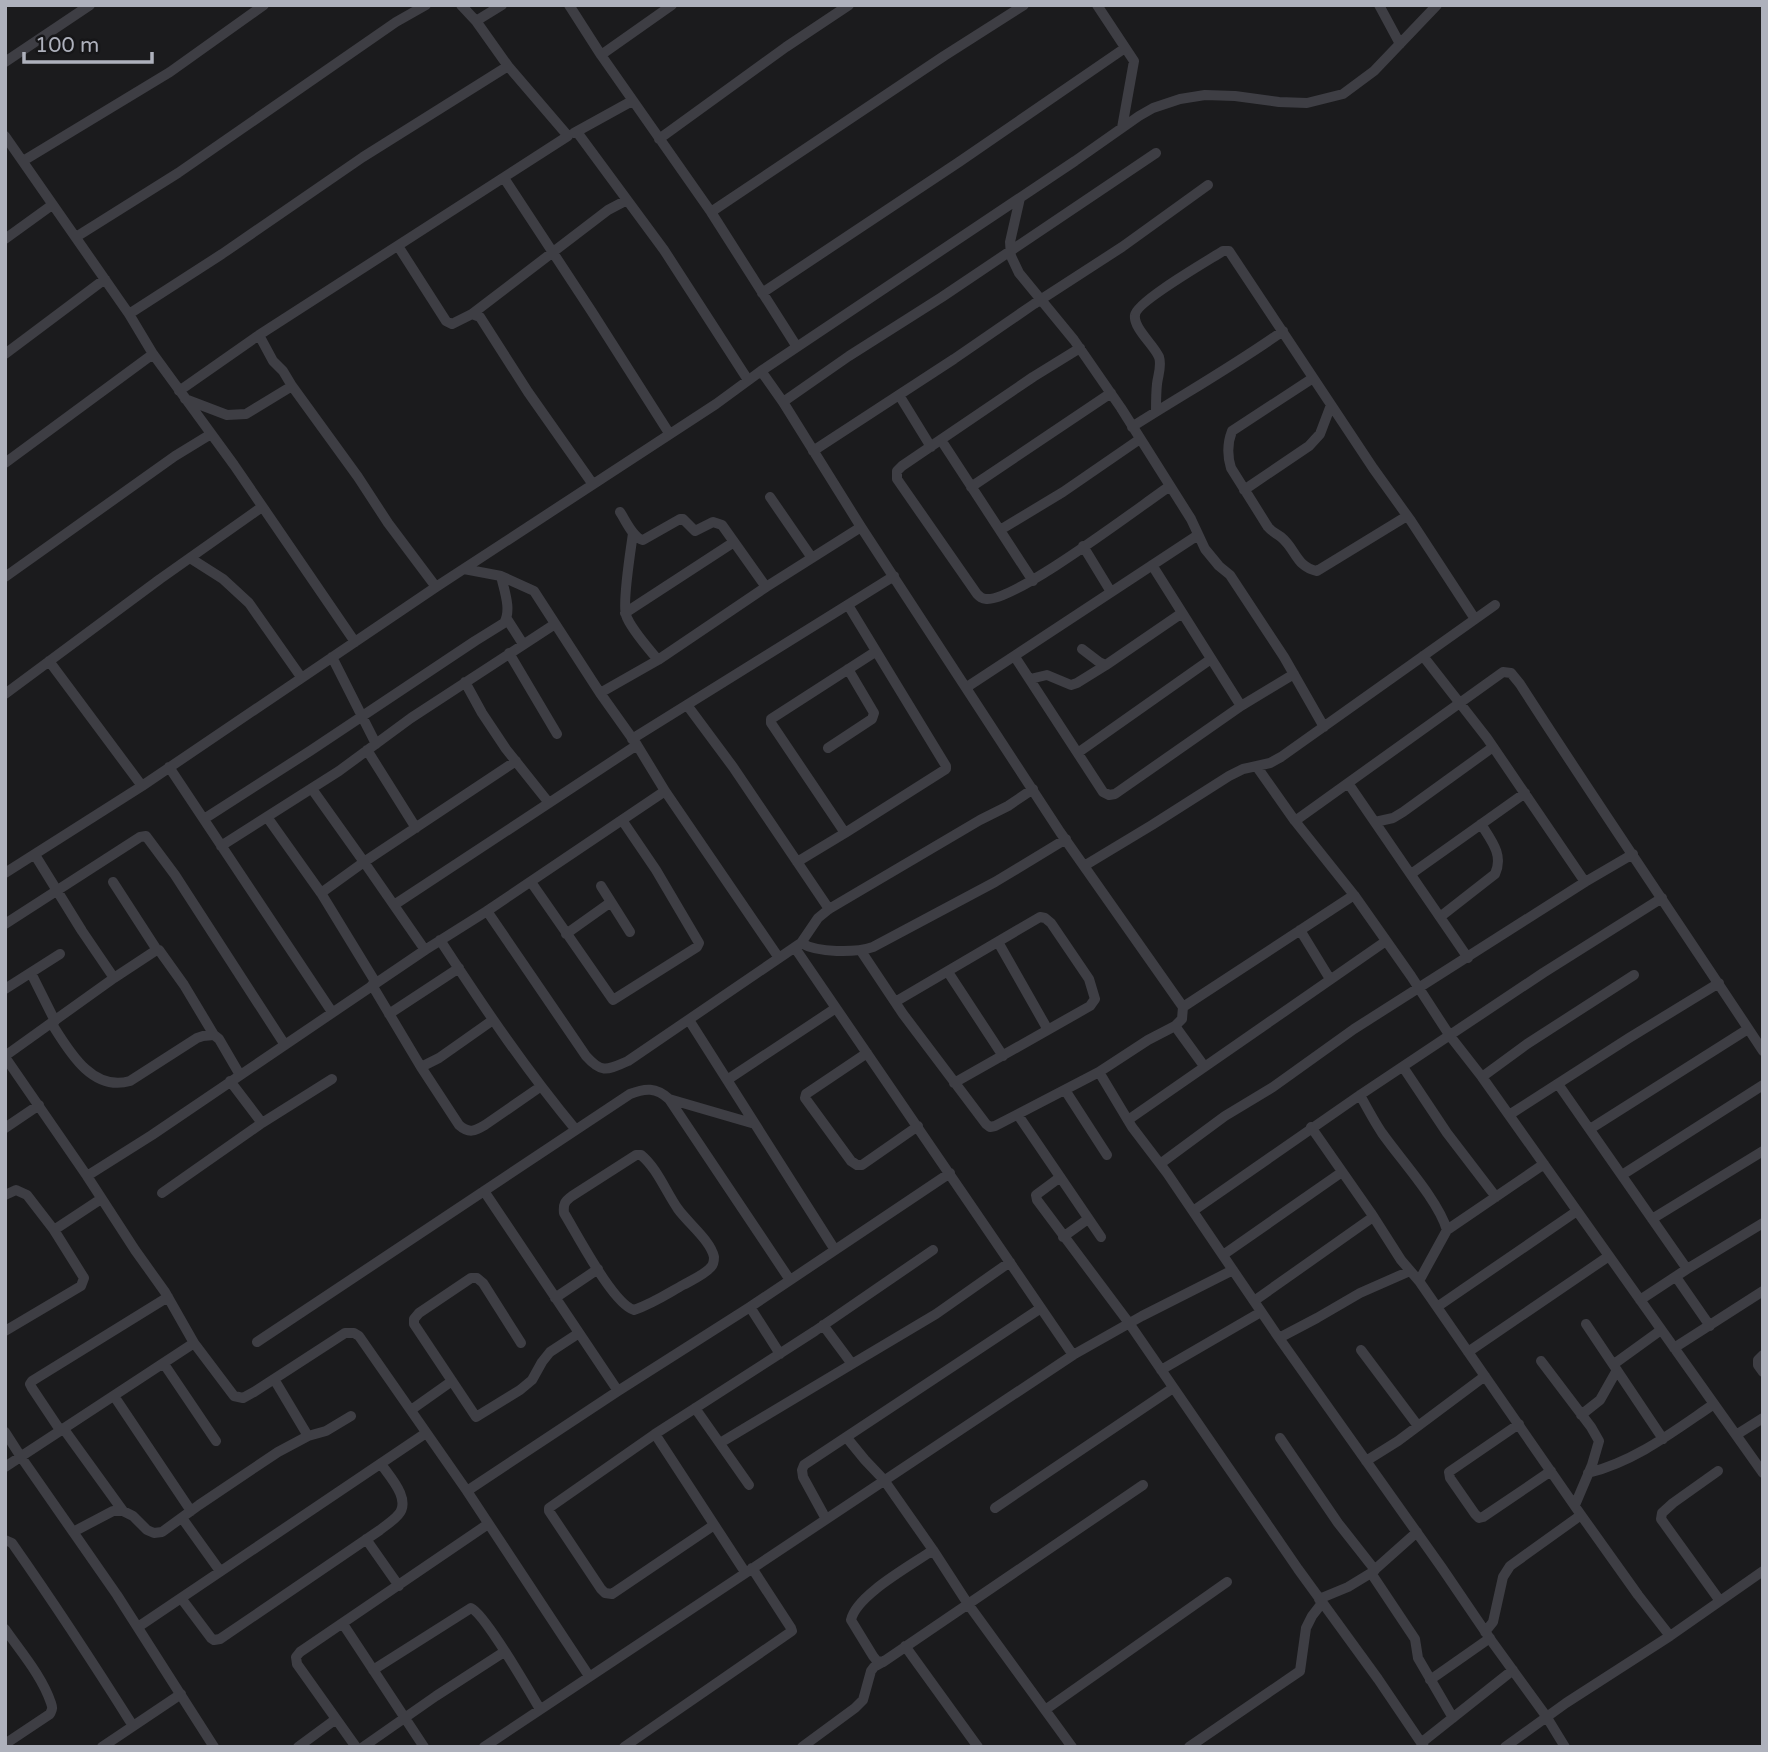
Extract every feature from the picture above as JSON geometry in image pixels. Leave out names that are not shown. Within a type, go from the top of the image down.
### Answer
[{"type":"street","points":[[5,61],[90,5]]},
{"type":"street","points":[[23,161],[170,72],[264,5]]},
{"type":"street","points":[[76,237],[178,173],[390,26],[426,5]]},
{"type":"street","points":[[461,5],[508,65],[572,134],[626,200],[664,250],[748,380]]},
{"type":"street","points":[[476,21],[502,5]]},
{"type":"street","points":[[569,5],[632,101],[711,212],[797,347]]},
{"type":"street","points":[[601,55],[672,5]]},
{"type":"street","points":[[659,139],[849,5]]},
{"type":"street","points":[[711,212],[1024,5]]},
{"type":"street","points":[[1097,5],[1134,61],[1122,128]]},
{"type":"street","points":[[1379,5],[1400,44]]},
{"type":"street","points":[[5,873],[142,786],[592,483],[716,404],[1139,116],[1164,103],[1194,96],[1235,96],[1307,103],[1343,94],[1366,78],[1437,5]]},
{"type":"street","points":[[762,293],[1125,48]]},
{"type":"street","points":[[129,314],[363,157],[508,65]]},
{"type":"street","points":[[182,395],[259,335],[572,134],[632,101]]},
{"type":"street","points":[[5,136],[129,314],[153,354],[355,642]]},
{"type":"street","points":[[783,402],[1156,153]]},
{"type":"street","points":[[504,178],[669,433]]},
{"type":"street","points":[[813,451],[1122,247],[1208,185]]},
{"type":"street","points":[[1020,198],[1012,229],[1011,250],[1019,273],[1080,348],[1111,393],[1191,519],[1208,554],[1230,575],[1294,674],[1324,727]]},
{"type":"street","points":[[398,246],[446,321],[452,324],[472,314],[608,210],[626,200]]},
{"type":"street","points":[[5,239],[52,205]]},
{"type":"street","points":[[1156,411],[1160,358],[1134,315],[1149,299],[1223,251],[1229,251],[1475,619]]},
{"type":"street","points":[[5,354],[105,279]]},
{"type":"street","points":[[472,314],[480,317],[528,392],[592,483]]},
{"type":"street","points":[[1132,427],[1283,331]]},
{"type":"street","points":[[259,335],[274,361],[358,477],[387,523],[436,587]]},
{"type":"street","points":[[1080,348],[902,466],[897,471],[897,479],[977,594],[988,600],[1033,581],[1170,486]]},
{"type":"street","points":[[5,463],[153,354]]},
{"type":"street","points":[[761,371],[1066,839],[1183,1007],[1182,1019],[1175,1026],[1098,1072],[990,1127],[954,1083],[861,951]]},
{"type":"street","points":[[1313,378],[1232,431],[1228,440],[1231,468],[1268,527],[1289,546],[1303,566],[1317,571],[1407,516]]},
{"type":"street","points":[[182,395],[227,415],[246,414],[292,386]]},
{"type":"street","points":[[971,487],[1111,393]]},
{"type":"street","points":[[899,395],[971,487],[1033,581]]},
{"type":"street","points":[[1244,490],[1308,446],[1320,434],[1331,405]]},
{"type":"street","points":[[5,577],[175,456],[211,434]]},
{"type":"street","points":[[1000,530],[1063,492],[1140,439]]},
{"type":"street","points":[[770,497],[813,558]]},
{"type":"street","points":[[5,694],[130,600],[262,507]]},
{"type":"street","points":[[620,512],[633,533],[643,541],[680,519],[695,531],[713,522],[722,525],[766,587]]},
{"type":"street","points":[[600,693],[658,660],[861,527]]},
{"type":"street","points":[[633,533],[625,613],[658,660]]},
{"type":"street","points":[[967,687],[1198,535]]},
{"type":"street","points":[[625,613],[734,542]]},
{"type":"street","points":[[1083,546],[1111,592]]},
{"type":"street","points":[[190,558],[223,579],[249,603],[301,677]]},
{"type":"street","points":[[1152,565],[1241,706]]},
{"type":"street","points":[[464,569],[502,576],[534,591],[779,958]]},
{"type":"street","points":[[204,819],[504,623],[508,612],[502,576]]},
{"type":"street","points":[[394,905],[549,803],[687,705],[894,576]]},
{"type":"street","points":[[797,862],[946,769],[848,605]]},
{"type":"street","points":[[1084,866],[1229,776],[1281,757],[1495,605]]},
{"type":"street","points":[[1030,678],[1047,675],[1070,684],[1077,683],[1182,613]]},
{"type":"street","points":[[507,619],[523,644]]},
{"type":"street","points":[[221,846],[312,789],[465,681],[555,624]]},
{"type":"street","points":[[1082,649],[1105,665]]},
{"type":"street","points":[[845,833],[771,723],[771,719],[876,652]]},
{"type":"street","points":[[509,653],[557,734]]},
{"type":"street","points":[[1423,656],[1493,747],[1585,882]]},
{"type":"street","points":[[332,657],[363,716],[372,747],[416,828]]},
{"type":"street","points":[[1016,657],[1103,792],[1109,795],[1115,794],[1241,706],[1294,674]]},
{"type":"street","points":[[1079,752],[1211,659]]},
{"type":"street","points":[[49,661],[142,786]]},
{"type":"street","points":[[828,748],[873,719],[874,713],[848,670]]},
{"type":"street","points":[[1295,821],[1503,671],[1511,673],[1763,1051]]},
{"type":"street","points":[[465,681],[506,749],[549,803]]},
{"type":"street","points":[[687,705],[733,767],[829,909]]},
{"type":"street","points":[[1375,822],[1394,818],[1493,747]]},
{"type":"street","points":[[321,893],[516,761]]},
{"type":"street","points":[[169,767],[332,1012]]},
{"type":"street","points":[[1257,767],[1295,821],[1354,895],[1450,1036],[1763,1472]]},
{"type":"street","points":[[1348,783],[1468,958]]},
{"type":"street","points":[[312,789],[425,950]]},
{"type":"street","points":[[487,911],[586,1056],[596,1067],[603,1070],[628,1060],[798,945],[818,918],[829,909],[1033,789]]},
{"type":"street","points":[[88,1176],[665,790]]},
{"type":"street","points":[[1410,874],[1525,793]]},
{"type":"street","points":[[267,817],[321,893],[389,1014],[459,1125],[469,1131],[475,1130],[540,1087]]},
{"type":"street","points":[[531,882],[613,1000],[699,945],[656,870],[622,820]]},
{"type":"street","points":[[1440,917],[1495,874],[1499,865],[1494,845],[1481,824]]},
{"type":"street","points":[[5,924],[146,836],[175,875],[285,1045]]},
{"type":"street","points":[[798,945],[861,951],[886,942],[1066,839]]},
{"type":"street","points":[[1160,1164],[1224,1116],[1273,1087],[1354,1029],[1633,853]]},
{"type":"street","points":[[35,855],[114,978]]},
{"type":"street","points":[[113,882],[219,1039],[235,1078],[262,1123]]},
{"type":"street","points":[[601,886],[630,932]]},
{"type":"street","points":[[1183,1007],[1354,895]]},
{"type":"street","points":[[1193,1211],[1311,1127],[1543,973],[1662,898]]},
{"type":"street","points":[[566,934],[611,902]]},
{"type":"street","points":[[895,1002],[1040,917],[1051,923],[1089,979],[1095,999],[1090,1006],[954,1083]]},
{"type":"street","points":[[1300,930],[1330,979]]},
{"type":"street","points":[[440,940],[540,1087],[576,1130]]},
{"type":"street","points":[[1128,1120],[1386,941]]},
{"type":"street","points":[[998,942],[1048,1030]]},
{"type":"street","points":[[798,945],[836,1008],[1073,1355]]},
{"type":"street","points":[[157,950],[5,1056],[168,1297],[194,1343],[234,1396],[243,1398],[345,1333],[354,1333],[367,1346],[467,1491],[589,1676]]},
{"type":"street","points":[[5,989],[60,954]]},
{"type":"street","points":[[389,1014],[458,968]]},
{"type":"street","points":[[948,972],[1003,1056]]},
{"type":"street","points":[[30,973],[53,1022],[77,1060],[85,1069],[103,1080],[120,1084],[130,1081],[197,1038],[214,1035]]},
{"type":"street","points":[[1482,1077],[1527,1044],[1634,975]]},
{"type":"street","points":[[1509,1115],[1719,983]]},
{"type":"street","points":[[727,1080],[836,1008]]},
{"type":"street","points":[[421,1067],[439,1058],[493,1020]]},
{"type":"street","points":[[689,1020],[835,1250]]},
{"type":"street","points":[[1175,1026],[1204,1066]]},
{"type":"street","points":[[1590,1129],[1748,1029]]},
{"type":"street","points":[[867,1053],[806,1094],[805,1098],[851,1161],[857,1165],[862,1165],[918,1126]]},
{"type":"street","points":[[1403,1067],[1447,1133],[1496,1197]]},
{"type":"street","points":[[1098,1072],[1128,1120],[1546,1716],[1565,1747]]},
{"type":"street","points":[[162,1193],[262,1123],[332,1079]]},
{"type":"street","points":[[1558,1084],[1686,1269]]},
{"type":"street","points":[[1622,1175],[1763,1085]]},
{"type":"street","points":[[257,1342],[629,1094],[642,1089],[653,1089],[669,1099],[790,1280]]},
{"type":"street","points":[[1065,1090],[1107,1155]]},
{"type":"street","points":[[1360,1095],[1379,1129],[1444,1220],[1447,1230]]},
{"type":"street","points":[[669,1099],[755,1124]]},
{"type":"street","points":[[5,1128],[39,1105]]},
{"type":"street","points":[[1018,1115],[1101,1237]]},
{"type":"street","points":[[1311,1127],[1401,1260],[1419,1281],[1638,1595],[1670,1636]]},
{"type":"street","points":[[1651,1219],[1763,1151]]},
{"type":"street","points":[[636,1155],[641,1155],[684,1218],[700,1234],[714,1259],[713,1266],[648,1305],[634,1310],[619,1299],[598,1269],[563,1207],[565,1202],[636,1155]]},
{"type":"street","points":[[1419,1281],[1447,1230],[1544,1164]]},
{"type":"street","points":[[1223,1255],[1342,1172]]},
{"type":"street","points":[[467,1491],[950,1173]]},
{"type":"street","points":[[1059,1178],[1036,1195],[1037,1200],[1129,1323],[1423,1745],[1513,1670]]},
{"type":"street","points":[[5,1195],[16,1190],[27,1195],[54,1230],[84,1278],[83,1283],[75,1290],[5,1331]]},
{"type":"street","points":[[484,1191],[618,1391]]},
{"type":"street","points":[[54,1230],[101,1199]]},
{"type":"street","points":[[1437,1307],[1577,1211]]},
{"type":"street","points":[[1254,1301],[1373,1217]]},
{"type":"street","points":[[1063,1237],[1088,1219]]},
{"type":"street","points":[[1640,1300],[1763,1223]]},
{"type":"street","points":[[714,1525],[611,1594],[605,1594],[550,1511],[551,1506],[655,1434],[933,1250]]},
{"type":"street","points":[[1468,1352],[1609,1256]]},
{"type":"street","points":[[720,1443],[936,1314],[1010,1262]]},
{"type":"street","points":[[555,1298],[598,1269]]},
{"type":"street","points":[[484,1747],[1073,1355],[1233,1270]]},
{"type":"street","points":[[1279,1338],[1360,1293],[1410,1271]]},
{"type":"street","points":[[1676,1277],[1710,1326]]},
{"type":"street","points":[[521,1343],[483,1283],[477,1278],[471,1278],[414,1319],[414,1324],[478,1417],[520,1390],[532,1380],[550,1352],[579,1333]]},
{"type":"street","points":[[1674,1348],[1763,1291]]},
{"type":"street","points":[[168,1297],[30,1384],[123,1511],[133,1516],[147,1530],[162,1532],[278,1452],[308,1436],[326,1432],[351,1416]]},
{"type":"street","points":[[750,1307],[780,1353]]},
{"type":"street","points":[[825,1519],[803,1477],[804,1465],[1041,1308]]},
{"type":"street","points":[[1161,1370],[1261,1312]]},
{"type":"street","points":[[1586,1324],[1663,1439]]},
{"type":"street","points":[[823,1325],[852,1364]]},
{"type":"street","points":[[1581,1415],[1600,1400],[1615,1367],[1661,1330]]},
{"type":"street","points":[[5,1467],[194,1343]]},
{"type":"street","points":[[1361,1350],[1418,1426]]},
{"type":"street","points":[[1763,1355],[1758,1360],[1763,1372]]},
{"type":"street","points":[[1430,1680],[1488,1635],[1505,1572],[1510,1566],[1578,1510],[1599,1441],[1541,1361]]},
{"type":"street","points":[[164,1364],[216,1441]]},
{"type":"street","points":[[1366,1461],[1485,1376]]},
{"type":"street","points":[[274,1379],[308,1436]]},
{"type":"street","points":[[411,1410],[452,1381]]},
{"type":"street","points":[[995,1508],[1173,1388]]},
{"type":"street","points":[[114,1396],[191,1511]]},
{"type":"street","points":[[1588,1473],[1647,1450],[1714,1404]]},
{"type":"street","points":[[695,1408],[749,1485]]},
{"type":"street","points":[[1736,1435],[1763,1418]]},
{"type":"street","points":[[1519,1423],[1449,1472],[1450,1478],[1479,1518],[1551,1471]]},
{"type":"street","points":[[5,1432],[138,1627],[214,1747]]},
{"type":"street","points":[[138,1627],[426,1433]]},
{"type":"street","points":[[624,1747],[792,1631],[714,1525],[655,1434]]},
{"type":"street","points":[[847,1438],[884,1480],[968,1604],[1072,1747]]},
{"type":"street","points":[[1280,1438],[1373,1572],[1415,1639],[1418,1658],[1453,1718]]},
{"type":"street","points":[[181,1598],[211,1638],[220,1639],[398,1515],[403,1507],[403,1500],[381,1464]]},
{"type":"street","points":[[1718,1471],[1672,1503],[1662,1513],[1661,1519],[1720,1601]]},
{"type":"street","points":[[802,1747],[836,1724],[863,1700],[874,1667],[1143,1485]]},
{"type":"street","points":[[74,1532],[113,1511],[123,1511]]},
{"type":"street","points":[[182,1518],[220,1572]]},
{"type":"street","points":[[356,1747],[297,1664],[296,1657],[488,1524]]},
{"type":"street","points":[[1189,1747],[1300,1671],[1307,1628],[1321,1601],[1373,1572],[1417,1532]]},
{"type":"street","points":[[366,1539],[399,1586]]},
{"type":"street","points":[[5,1540],[12,1543],[33,1573],[133,1726]]},
{"type":"street","points":[[883,1662],[877,1661],[873,1656],[851,1620],[852,1613],[871,1592],[933,1550]]},
{"type":"street","points":[[1505,1747],[1546,1716],[1670,1636],[1763,1570]]},
{"type":"street","points":[[1045,1710],[1227,1582]]},
{"type":"street","points":[[373,1670],[471,1608],[477,1611],[540,1709]]},
{"type":"street","points":[[343,1624],[424,1747]]},
{"type":"street","points":[[5,1629],[38,1679],[52,1710],[5,1744]]},
{"type":"street","points":[[905,1646],[978,1747]]},
{"type":"street","points":[[363,1747],[504,1652]]},
{"type":"street","points":[[102,1747],[181,1694]]},
{"type":"street","points":[[298,1747],[336,1719]]}]
